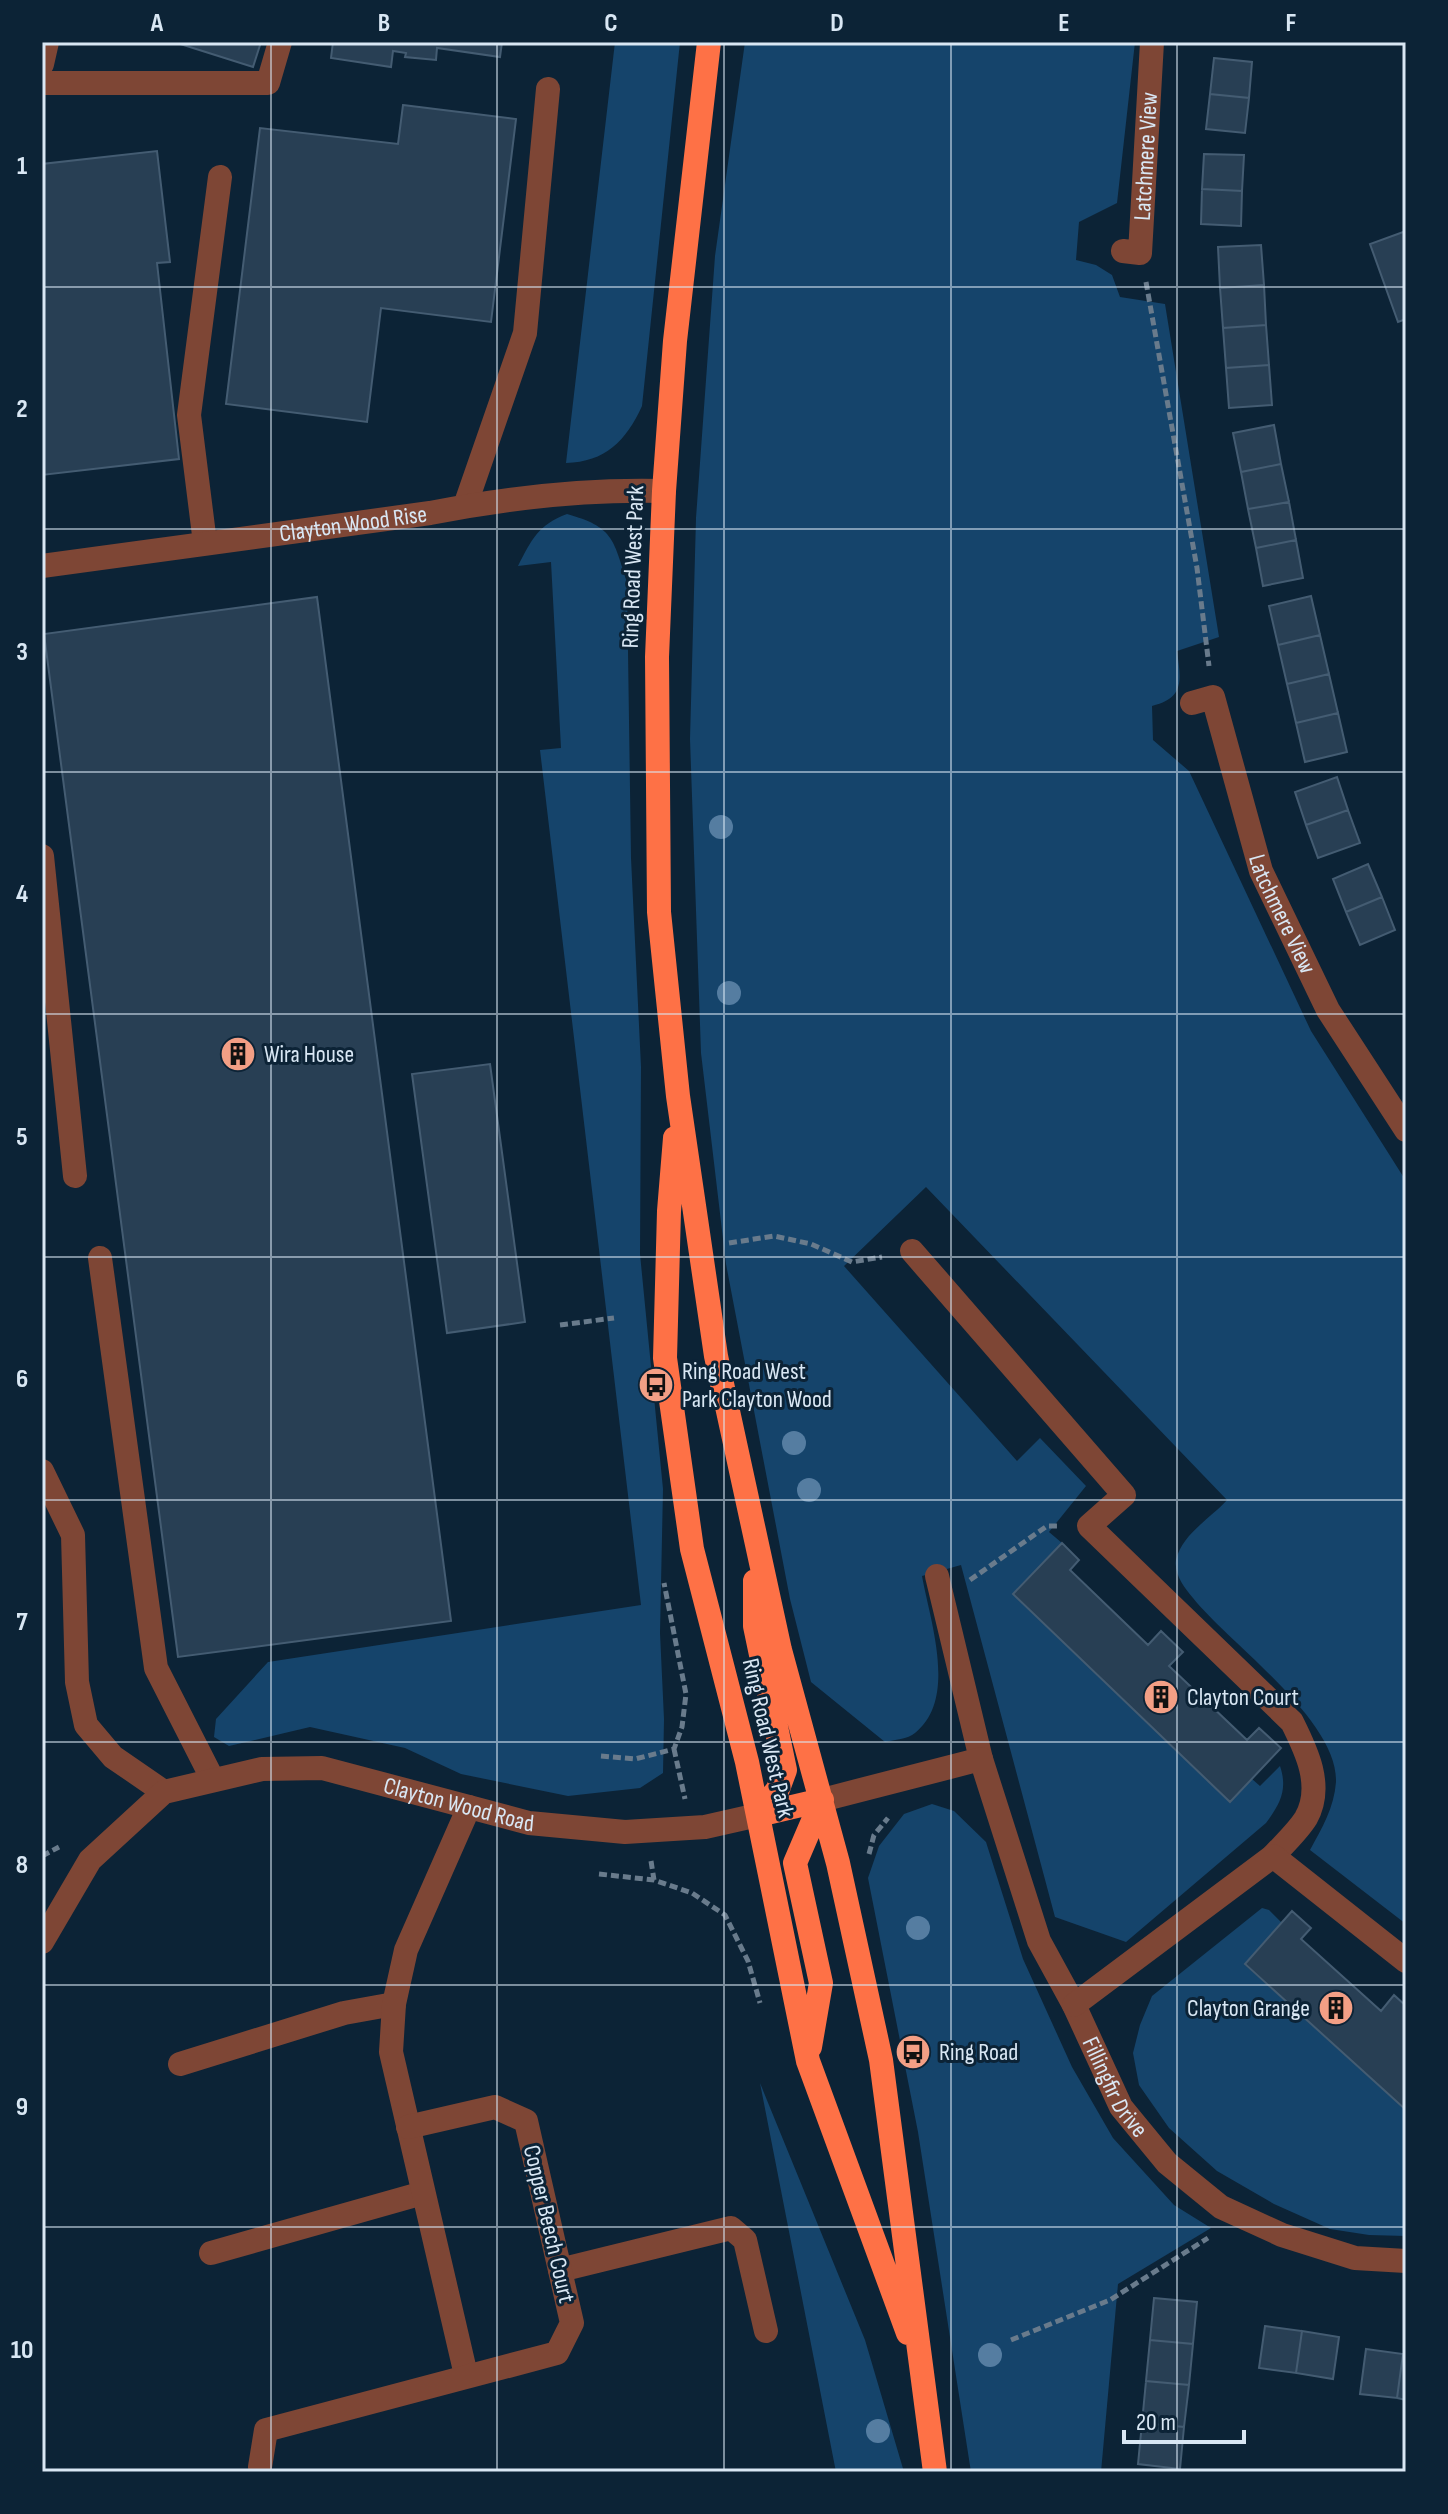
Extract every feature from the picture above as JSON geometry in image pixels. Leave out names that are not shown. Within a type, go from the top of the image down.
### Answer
[{"type":"highway","name":"Ring Road West Park","points":[[709,42],[675,341],[664,491],[657,657],[659,912],[678,1096],[716,1356],[780,1650],[822,1800],[881,2060],[935,2472]]},
{"type":"highway","name":"Ring Road West Park","points":[[678,1096],[669,1211],[665,1358],[692,1549],[747,1762],[808,2061],[923,2373]]},
{"type":"highway","points":[[757,1546],[755,1626],[785,1770],[778,1789],[758,1815]]},
{"type":"highway","points":[[758,1815],[822,1800]]},
{"type":"highway","points":[[808,2061],[821,1983],[795,1863],[822,1800]]},
{"type":"street","points":[[42,64],[47,42]]},
{"type":"street","points":[[42,83],[268,83],[280,42]]},
{"type":"street","name":"Latchmere View","points":[[1132,252],[1152,42]]},
{"type":"street","points":[[465,506],[525,333],[548,89]]},
{"type":"street","points":[[205,543],[189,415],[220,177]]},
{"type":"street","name":"Clayton Wood Rise","points":[[42,566],[465,506],[622,490],[664,491]]},
{"type":"street","name":"Latchmere View","points":[[1202,700],[1261,871],[1328,1010],[1406,1130]]},
{"type":"street","points":[[42,856],[75,1176]]},
{"type":"street","points":[[912,1251],[1124,1495],[1089,1526],[1292,1722],[1306,1749],[1315,1786],[1307,1817],[1273,1856],[1074,2005]]},
{"type":"street","points":[[100,1258],[156,1668],[213,1780]]},
{"type":"street","points":[[42,1471],[73,1535],[77,1682],[86,1725],[113,1757],[164,1792]]},
{"type":"street","name":"Fillingfir Drive","points":[[940,1587],[981,1759],[1039,1941],[1074,2005],[1121,2107],[1167,2163],[1221,2207],[1282,2235],[1355,2258],[1406,2261]]},
{"type":"street","points":[[822,1800],[981,1759]]},
{"type":"street","name":"Clayton Wood Road","points":[[42,1942],[90,1860],[164,1792],[262,1769],[322,1768],[529,1823],[625,1832],[705,1827],[758,1815]]},
{"type":"street","points":[[466,2375],[391,2052],[394,2004],[406,1950],[469,1807]]},
{"type":"street","points":[[1273,1856],[1406,1961]]},
{"type":"street","points":[[180,2064],[344,2013],[394,2004]]},
{"type":"street","name":"Copper Beech Court","points":[[260,2467],[266,2430],[557,2353],[572,2323],[526,2121],[495,2107],[408,2127]]},
{"type":"street","points":[[211,2253],[423,2193]]},
{"type":"street","points":[[560,2270],[731,2228],[745,2240],[766,2331]]},
{"type":"path","points":[[1132,252],[1159,345],[1197,568],[1202,700]]},
{"type":"path","points":[[700,1247],[774,1236],[811,1244],[852,1262],[912,1251]]},
{"type":"path","points":[[560,1325],[614,1318]]},
{"type":"path","points":[[940,1587],[1047,1526],[1089,1526]]},
{"type":"path","points":[[601,1756],[635,1759],[674,1749],[682,1727],[686,1694],[662,1572]]},
{"type":"path","points":[[599,1874],[654,1880],[692,1893],[725,1915],[748,1961],[761,2007]]},
{"type":"path","points":[[1011,2340],[1110,2300],[1241,2216]]},
{"type":"shaded area","points":[[615,42],[680,42],[642,406],[629,430],[613,447],[592,459],[566,463]]},
{"type":"shaded area","points":[[745,42],[1135,42],[1117,203],[1079,222],[1076,260],[1096,265],[1112,275],[1120,297],[1165,304],[1219,637],[1177,651],[1180,679],[1170,698],[1152,706],[1153,740],[1189,771],[1311,1031],[1406,1181],[1406,1924],[1310,1850],[1333,1800],[1336,1782],[1332,1758],[1302,1709],[1210,1617],[1178,1575],[1176,1560],[1184,1542],[1227,1500],[926,1187],[844,1266],[1017,1461],[1040,1438],[1086,1486],[1049,1532],[1062,1543],[1013,1594],[1229,1801],[1252,1779],[1260,1786],[1280,1766],[1283,1782],[1281,1796],[1266,1823],[1126,1942],[1055,1917],[961,1565],[922,1576],[935,1636],[938,1680],[928,1718],[915,1733],[885,1742],[811,1682],[790,1599],[726,1264],[701,1053],[690,739],[696,518],[715,256]]},
{"type":"shaded area","points":[[567,514],[594,524],[609,536],[627,582],[631,858],[641,1067],[640,1254],[663,1489],[660,1633],[664,1719],[663,1773],[640,1788],[568,1796],[461,1774],[405,1748],[310,1727],[229,1746],[214,1737],[216,1719],[268,1662],[641,1605],[540,750],[561,748],[551,562],[518,566],[537,534],[549,523]]},
{"type":"shaded area","points":[[932,1804],[954,1811],[986,1842],[1023,1959],[1072,2067],[1113,2138],[1174,2205],[1211,2228],[1118,2284],[1101,2472],[971,2472],[918,2132],[868,1878],[879,1846],[904,1814]]},
{"type":"shaded area","points":[[1262,1908],[1269,1910],[1282,1923],[1245,1965],[1406,2110],[1406,2236],[1330,2229],[1274,2204],[1217,2171],[1169,2128],[1139,2085],[1133,2053],[1152,1996]]},
{"type":"shaded area","points":[[760,2083],[865,2340],[904,2472],[836,2472]]},
{"type":"building","points":[[174,42],[261,42],[253,67]]},
{"type":"building","points":[[333,42],[502,42],[500,57],[437,48],[436,60],[405,57],[406,53],[393,51],[391,67],[331,58]]},
{"type":"building","points":[[1214,58],[1252,62],[1249,98],[1210,94]]},
{"type":"building","points":[[1210,94],[1249,98],[1245,133],[1206,129]]},
{"type":"building","points":[[403,105],[516,119],[491,322],[381,308],[367,422],[226,404],[260,128],[398,144]]},
{"type":"building","points":[[157,151],[170,262],[157,263],[179,459],[42,475],[42,164]]},
{"type":"building","points":[[1204,154],[1244,155],[1242,191],[1202,189]]},
{"type":"building","points":[[1202,189],[1242,191],[1241,226],[1201,224]]},
{"type":"building","points":[[1406,231],[1406,319],[1398,322],[1370,244]]},
{"type":"building","points":[[1261,245],[1264,285],[1220,288],[1218,247]]},
{"type":"building","points":[[1264,285],[1266,325],[1223,328],[1220,288]]},
{"type":"building","points":[[1266,325],[1269,365],[1226,368],[1223,328]]},
{"type":"building","points":[[1269,365],[1272,405],[1229,408],[1226,368]]},
{"type":"building","points":[[1274,425],[1281,464],[1241,472],[1233,433]]},
{"type":"building","points":[[1281,464],[1289,502],[1248,509],[1241,472]]},
{"type":"building","points":[[1289,502],[1296,540],[1256,548],[1248,509]]},
{"type":"building","points":[[1296,540],[1303,578],[1263,586],[1256,548]]},
{"type":"building","points":[[1311,596],[1320,635],[1278,645],[1269,606]]},
{"type":"building","name":"Wira House","points":[[317,597],[451,1621],[178,1657],[44,634]]},
{"type":"building","points":[[1320,635],[1329,674],[1287,684],[1278,645]]},
{"type":"building","points":[[1329,674],[1338,713],[1296,723],[1287,684]]},
{"type":"building","points":[[1338,713],[1347,752],[1305,762],[1296,723]]},
{"type":"building","points":[[1337,777],[1348,810],[1306,825],[1295,792]]},
{"type":"building","points":[[1348,810],[1360,843],[1318,858],[1306,825]]},
{"type":"building","points":[[1368,864],[1382,897],[1346,912],[1333,879]]},
{"type":"building","points":[[1382,897],[1395,930],[1360,945],[1346,912]]},
{"type":"building","points":[[490,1064],[525,1322],[447,1333],[412,1074]]},
{"type":"building","name":"Clayton Court","points":[[1062,1543],[1079,1560],[1070,1570],[1148,1645],[1161,1631],[1183,1652],[1169,1666],[1247,1740],[1259,1728],[1281,1748],[1230,1802],[1013,1594]]},
{"type":"building","name":"Clayton Grange","points":[[1292,1911],[1311,1928],[1301,1939],[1381,2011],[1394,1995],[1406,2006],[1406,2110],[1245,1964]]},
{"type":"building","points":[[1154,2298],[1197,2302],[1193,2344],[1150,2340]]},
{"type":"building","points":[[1265,2326],[1302,2331],[1296,2373],[1259,2368]]},
{"type":"building","points":[[1302,2331],[1339,2337],[1333,2379],[1296,2373]]},
{"type":"building","points":[[1150,2340],[1193,2344],[1189,2385],[1146,2381]]},
{"type":"building","points":[[1366,2349],[1403,2354],[1397,2398],[1360,2394]]},
{"type":"building","points":[[1403,2354],[1406,2354],[1406,2400],[1397,2398]]},
{"type":"building","points":[[1146,2381],[1189,2385],[1184,2427],[1142,2423]]},
{"type":"building","points":[[1142,2423],[1184,2427],[1180,2469],[1138,2464]]},
{"type":"place","name":"Wira House","points":[[238,1054]]},
{"type":"place","name":"Ring Road West Park Clayton Wood","points":[[656,1385]]},
{"type":"place","name":"Clayton Court","points":[[1161,1697]]},
{"type":"place","name":"Clayton Grange","points":[[1336,2008]]},
{"type":"place","name":"Ring Road","points":[[913,2052]]}]
